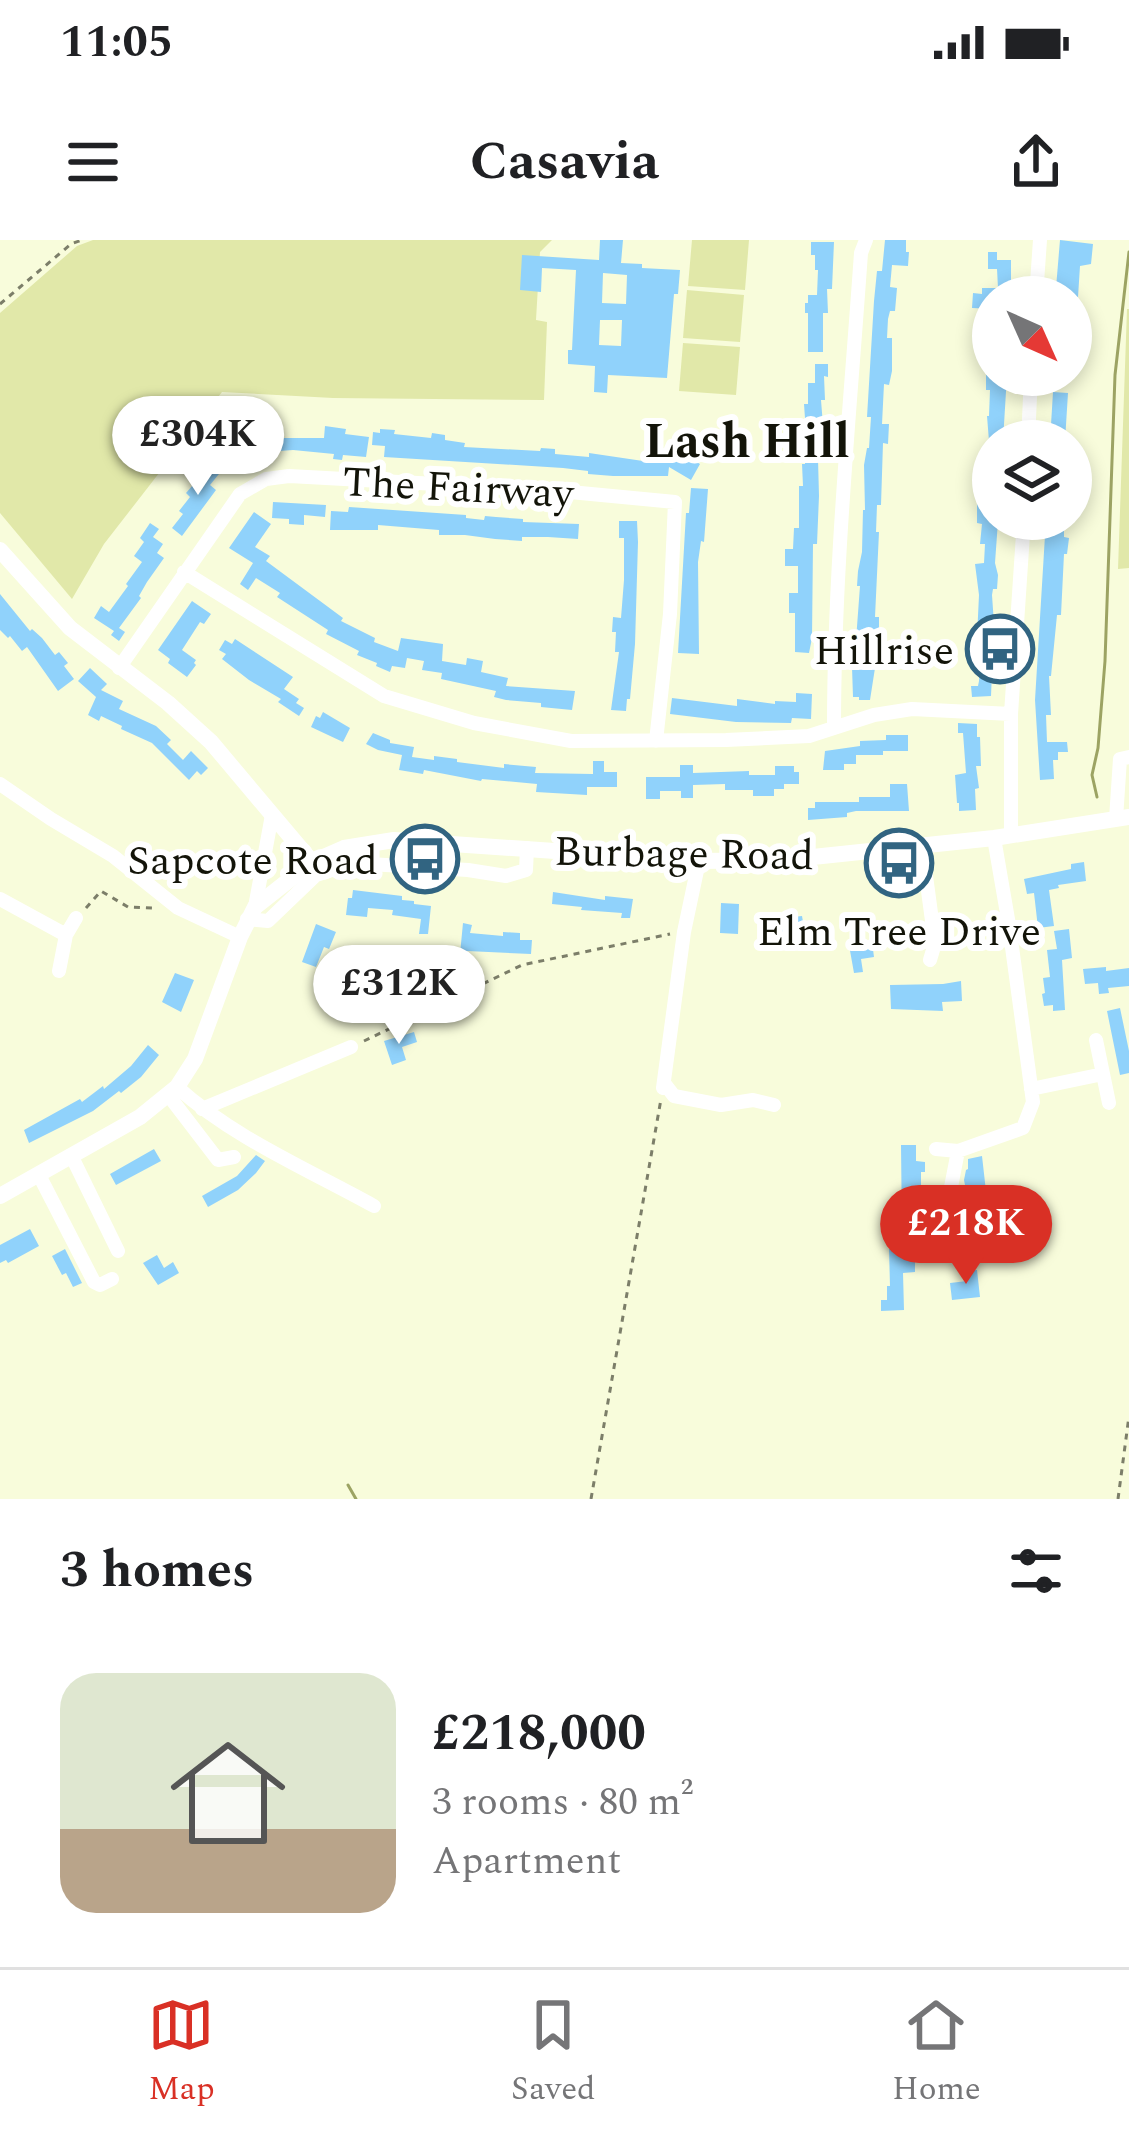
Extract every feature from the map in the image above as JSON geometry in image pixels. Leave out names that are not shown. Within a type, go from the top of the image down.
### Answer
[{"type":"main road","points":[[0,550],[70,628],[211,742],[312,862],[247,921],[195,1059],[173,1091],[140,1118],[0,1196]]},
{"type":"main road","name":"Burbage Road","points":[[312,862],[344,848],[394,840],[699,861],[784,860],[1003,837],[1122,818]]},
{"type":"street","points":[[834,728],[846,462],[861,253],[866,240]]},
{"type":"street","points":[[1037,276],[1040,240]]},
{"type":"street","name":"The Fairway","points":[[119,668],[240,494],[266,479],[289,476],[549,490],[675,502],[670,614],[656,740]]},
{"type":"street","points":[[936,1149],[958,1151],[1023,1128],[1033,1102],[1003,837],[1023,540]]},
{"type":"street","points":[[184,572],[384,696],[474,723],[571,741],[809,736],[911,709],[1012,714]]},
{"type":"street","points":[[1122,818],[1120,759],[1129,757]]},
{"type":"street","points":[[0,784],[113,856],[178,908],[247,921],[268,922],[316,875],[353,863],[468,869],[506,876],[526,870],[527,848]]},
{"type":"street","points":[[247,921],[272,814]]},
{"type":"street","points":[[922,846],[935,944],[930,960]]},
{"type":"street","points":[[699,861],[663,1085],[674,1096],[722,1106],[752,1100],[774,1105]]},
{"type":"street","points":[[1,901],[66,935]]},
{"type":"street","points":[[59,971],[66,935],[76,918]]},
{"type":"street","points":[[1096,1040],[1109,1103]]},
{"type":"street","points":[[202,1109],[351,1047]]},
{"type":"street","points":[[1031,1089],[1103,1074]]},
{"type":"street","points":[[173,1091],[374,1206]]},
{"type":"street","points":[[173,1091],[218,1160],[234,1157]]},
{"type":"street","points":[[949,1242],[958,1151]]},
{"type":"street","points":[[72,1157],[118,1251]]},
{"type":"street","points":[[39,1175],[94,1282],[100,1285],[112,1279]]},
{"type":"path","points":[[0,304],[70,244],[82,240]]},
{"type":"path","points":[[76,918],[101,891],[128,907],[178,908]]},
{"type":"path","points":[[351,1047],[522,965],[684,932]]},
{"type":"path","points":[[591,1499],[663,1085]]},
{"type":"path","points":[[1118,1499],[1129,1416]]},
{"type":"green space","points":[[93,240],[552,240],[540,252],[536,320],[547,322],[544,400],[222,392],[104,544],[72,599],[0,513],[0,313],[77,246]]},
{"type":"green space","points":[[692,240],[749,240],[745,290],[688,286]]},
{"type":"green space","points":[[687,290],[744,295],[740,342],[683,338]]},
{"type":"green space","points":[[1127,309],[1129,568],[1118,569]]},
{"type":"green space","points":[[683,343],[740,347],[736,395],[679,391]]},
{"type":"building","points":[[600,240],[623,240],[621,263],[680,270],[667,378],[608,375],[607,393],[594,392],[595,366],[568,364],[576,270],[542,268],[541,292],[520,290],[522,255],[599,260]],"holes":[[[603,273],[627,275],[626,304],[602,303]],[[600,320],[622,320],[621,346],[599,345]]]},
{"type":"building","points":[[885,240],[906,240],[909,252],[908,266],[892,265],[890,287],[897,288],[887,338],[892,338],[892,371],[889,385],[884,384],[882,424],[889,424],[888,444],[883,443],[876,532],[879,632],[873,632],[870,700],[859,700],[853,697],[852,667],[871,417],[867,417],[874,301]]},
{"type":"building","points":[[1060,240],[1093,244],[1091,264],[1080,266],[1079,276],[1057,276]]},
{"type":"building","points":[[811,242],[834,242],[832,289],[827,289],[828,313],[823,313],[823,352],[808,352],[805,303],[808,295],[817,295],[818,270]]},
{"type":"building","points":[[988,252],[997,252],[997,260],[1011,260],[1011,276],[997,276],[997,269],[988,269]]},
{"type":"building","points":[[815,364],[828,364],[828,377],[824,376],[825,400],[821,400],[824,438],[818,459],[809,653],[795,652],[795,613],[789,613],[789,593],[798,593],[798,566],[785,566],[785,549],[793,549],[794,528],[799,528],[799,486],[803,486],[807,447],[804,404],[808,404],[808,383],[815,383]]},
{"type":"building","points":[[990,396],[1006,396],[1004,420],[987,420]]},
{"type":"building","points":[[1053,396],[1068,396],[1066,420],[1051,420]]},
{"type":"building","points":[[325,426],[369,437],[366,457],[343,455],[342,460],[333,459],[334,454],[265,452],[264,438],[324,438]]},
{"type":"building","points":[[380,429],[431,438],[432,433],[445,435],[445,440],[465,443],[464,447],[555,449],[555,454],[589,457],[589,453],[643,461],[643,457],[683,460],[685,455],[700,464],[691,480],[669,467],[668,476],[613,476],[563,468],[384,457],[385,446],[372,445],[373,432],[380,433]]},
{"type":"building","points":[[214,461],[223,469],[210,485],[216,490],[182,536],[172,528],[190,497],[186,493]]},
{"type":"building","points":[[691,488],[708,489],[698,562],[699,654],[678,653]]},
{"type":"building","points":[[273,502],[326,505],[325,517],[304,515],[304,525],[289,524],[289,519],[272,518]]},
{"type":"building","points":[[349,507],[579,524],[578,539],[522,537],[522,541],[378,525],[378,530],[330,530],[331,511],[348,512]]},
{"type":"building","points":[[254,512],[271,524],[255,547],[270,556],[266,561],[341,621],[375,638],[374,642],[398,651],[401,638],[443,644],[442,661],[466,665],[467,658],[483,661],[481,672],[508,678],[506,686],[575,691],[572,710],[494,697],[496,691],[422,670],[424,661],[407,658],[405,668],[392,666],[390,672],[326,634],[328,630],[256,578],[248,590],[240,584],[253,563],[229,548]]},
{"type":"building","points":[[619,521],[637,521],[638,542],[635,644],[626,711],[611,710],[619,652],[615,652],[613,617],[621,618],[624,580]]},
{"type":"building","points":[[150,523],[159,529],[153,537],[163,544],[157,553],[164,558],[119,628],[125,632],[119,641],[111,635],[114,631],[94,618],[101,606],[109,612],[128,586],[142,562],[134,556]]},
{"type":"building","points":[[980,540],[997,540],[998,575],[992,595],[991,696],[972,697],[971,686],[978,686],[979,681],[975,564],[984,563],[985,544]]},
{"type":"building","points":[[1045,540],[1069,540],[1049,676],[1051,715],[1046,715],[1047,742],[1067,742],[1068,752],[1058,752],[1058,760],[1053,760],[1054,779],[1040,780],[1035,700]]},
{"type":"building","points":[[0,594],[30,631],[68,663],[64,666],[74,679],[58,691],[27,647],[22,651],[0,630]]},
{"type":"building","points":[[192,601],[211,614],[182,650],[196,660],[187,677],[158,650]]},
{"type":"building","points":[[235,639],[293,677],[284,689],[304,708],[299,716],[222,659],[226,654],[219,650],[225,640],[232,644]]},
{"type":"building","points":[[90,668],[107,684],[101,690],[123,701],[119,709],[156,726],[183,760],[191,751],[208,768],[189,780],[152,743],[101,716],[99,721],[88,715],[96,697],[78,681]]},
{"type":"building","points":[[796,693],[812,694],[811,719],[736,722],[670,714],[672,698],[737,706],[737,699],[796,702]]},
{"type":"building","points":[[323,712],[350,728],[343,742],[311,727]]},
{"type":"building","points":[[958,723],[977,724],[980,737],[976,810],[959,811],[957,803],[955,775],[966,773]]},
{"type":"building","points":[[373,733],[390,743],[414,747],[412,757],[536,767],[535,773],[593,774],[593,761],[604,761],[604,772],[617,772],[617,787],[587,787],[587,795],[536,792],[537,784],[399,770],[402,755],[366,744]]},
{"type":"building","points":[[886,735],[908,735],[908,751],[856,755],[856,764],[844,764],[844,770],[823,770],[825,751],[860,746],[860,741],[886,740]]},
{"type":"building","points":[[680,765],[693,765],[693,773],[749,771],[749,775],[775,775],[775,766],[794,766],[799,784],[784,784],[784,789],[774,789],[774,796],[725,790],[725,784],[693,785],[693,798],[681,798],[681,791],[660,791],[660,799],[646,799],[646,777],[680,777]]},
{"type":"building","points":[[890,784],[907,784],[909,811],[856,811],[847,817],[808,820],[808,808],[815,808],[815,802],[890,797]]},
{"type":"building","points":[[1084,862],[1086,881],[1049,890],[1054,926],[1038,928],[1034,893],[1027,894],[1024,879]]},
{"type":"building","points":[[353,890],[402,896],[402,900],[431,906],[428,934],[419,934],[421,919],[392,915],[393,910],[368,908],[367,917],[346,915]]},
{"type":"building","points":[[553,892],[633,899],[630,918],[552,904]]},
{"type":"building","points":[[721,903],[739,904],[738,934],[720,933]]},
{"type":"building","points":[[802,916],[806,939],[761,945],[758,921]]},
{"type":"building","points":[[463,923],[472,925],[470,933],[520,933],[520,940],[532,940],[531,954],[460,954]]},
{"type":"building","points":[[316,924],[336,932],[316,967],[302,962]]},
{"type":"building","points":[[1069,929],[1072,958],[1062,960],[1065,1010],[1053,1011],[1053,1005],[1044,1006],[1042,994],[1043,978],[1050,977],[1047,950],[1057,949],[1054,931]]},
{"type":"building","points":[[872,942],[874,957],[861,959],[863,972],[854,973],[849,945]]},
{"type":"building","points":[[1106,967],[1106,971],[1129,968],[1129,986],[1099,994],[1098,983],[1085,984],[1083,969]]},
{"type":"building","points":[[175,973],[194,980],[181,1012],[162,1002]]},
{"type":"building","points":[[961,981],[962,1001],[942,1002],[943,1011],[891,1009],[890,985]]},
{"type":"building","points":[[1120,1008],[1129,1073],[1120,1075],[1107,1011]]},
{"type":"building","points":[[414,1032],[417,1042],[402,1047],[406,1060],[392,1065],[384,1041]]},
{"type":"building","points":[[148,1045],[159,1055],[141,1077],[93,1111],[29,1143],[24,1130],[104,1089]]},
{"type":"building","points":[[901,1145],[916,1145],[916,1161],[925,1162],[925,1172],[921,1172],[924,1224],[916,1224],[916,1233],[902,1234]]},
{"type":"building","points":[[154,1149],[161,1161],[116,1185],[110,1174]]},
{"type":"building","points":[[256,1155],[265,1161],[256,1173],[208,1207],[202,1196],[237,1176]]},
{"type":"building","points":[[982,1156],[987,1249],[968,1251],[965,1221],[972,1220],[964,1180],[968,1159]]},
{"type":"building","points":[[30,1229],[39,1246],[0,1263],[0,1245]]},
{"type":"building","points":[[907,1248],[915,1272],[903,1273],[904,1310],[881,1311],[881,1300],[887,1300],[890,1286],[889,1249]]},
{"type":"building","points":[[65,1249],[82,1283],[73,1287],[52,1256]]},
{"type":"building","points":[[157,1255],[164,1268],[173,1262],[179,1273],[158,1285],[143,1263]]},
{"type":"building","points":[[977,1270],[980,1297],[952,1300],[950,1283],[967,1281],[965,1271]]},
{"type":"waterway","points":[[1097,797],[1092,775],[1105,661],[1115,375],[1129,252]]},
{"type":"waterway","points":[[348,1485],[356,1499]]},
{"type":"place","name":"Hillrise","points":[[1000,649]]},
{"type":"place","name":"Sapcote Road","points":[[425,859]]},
{"type":"place","name":"Elm Tree Drive","points":[[899,863]]},
{"type":"district","name":"Lash Hill","points":[[747,440]]}]
